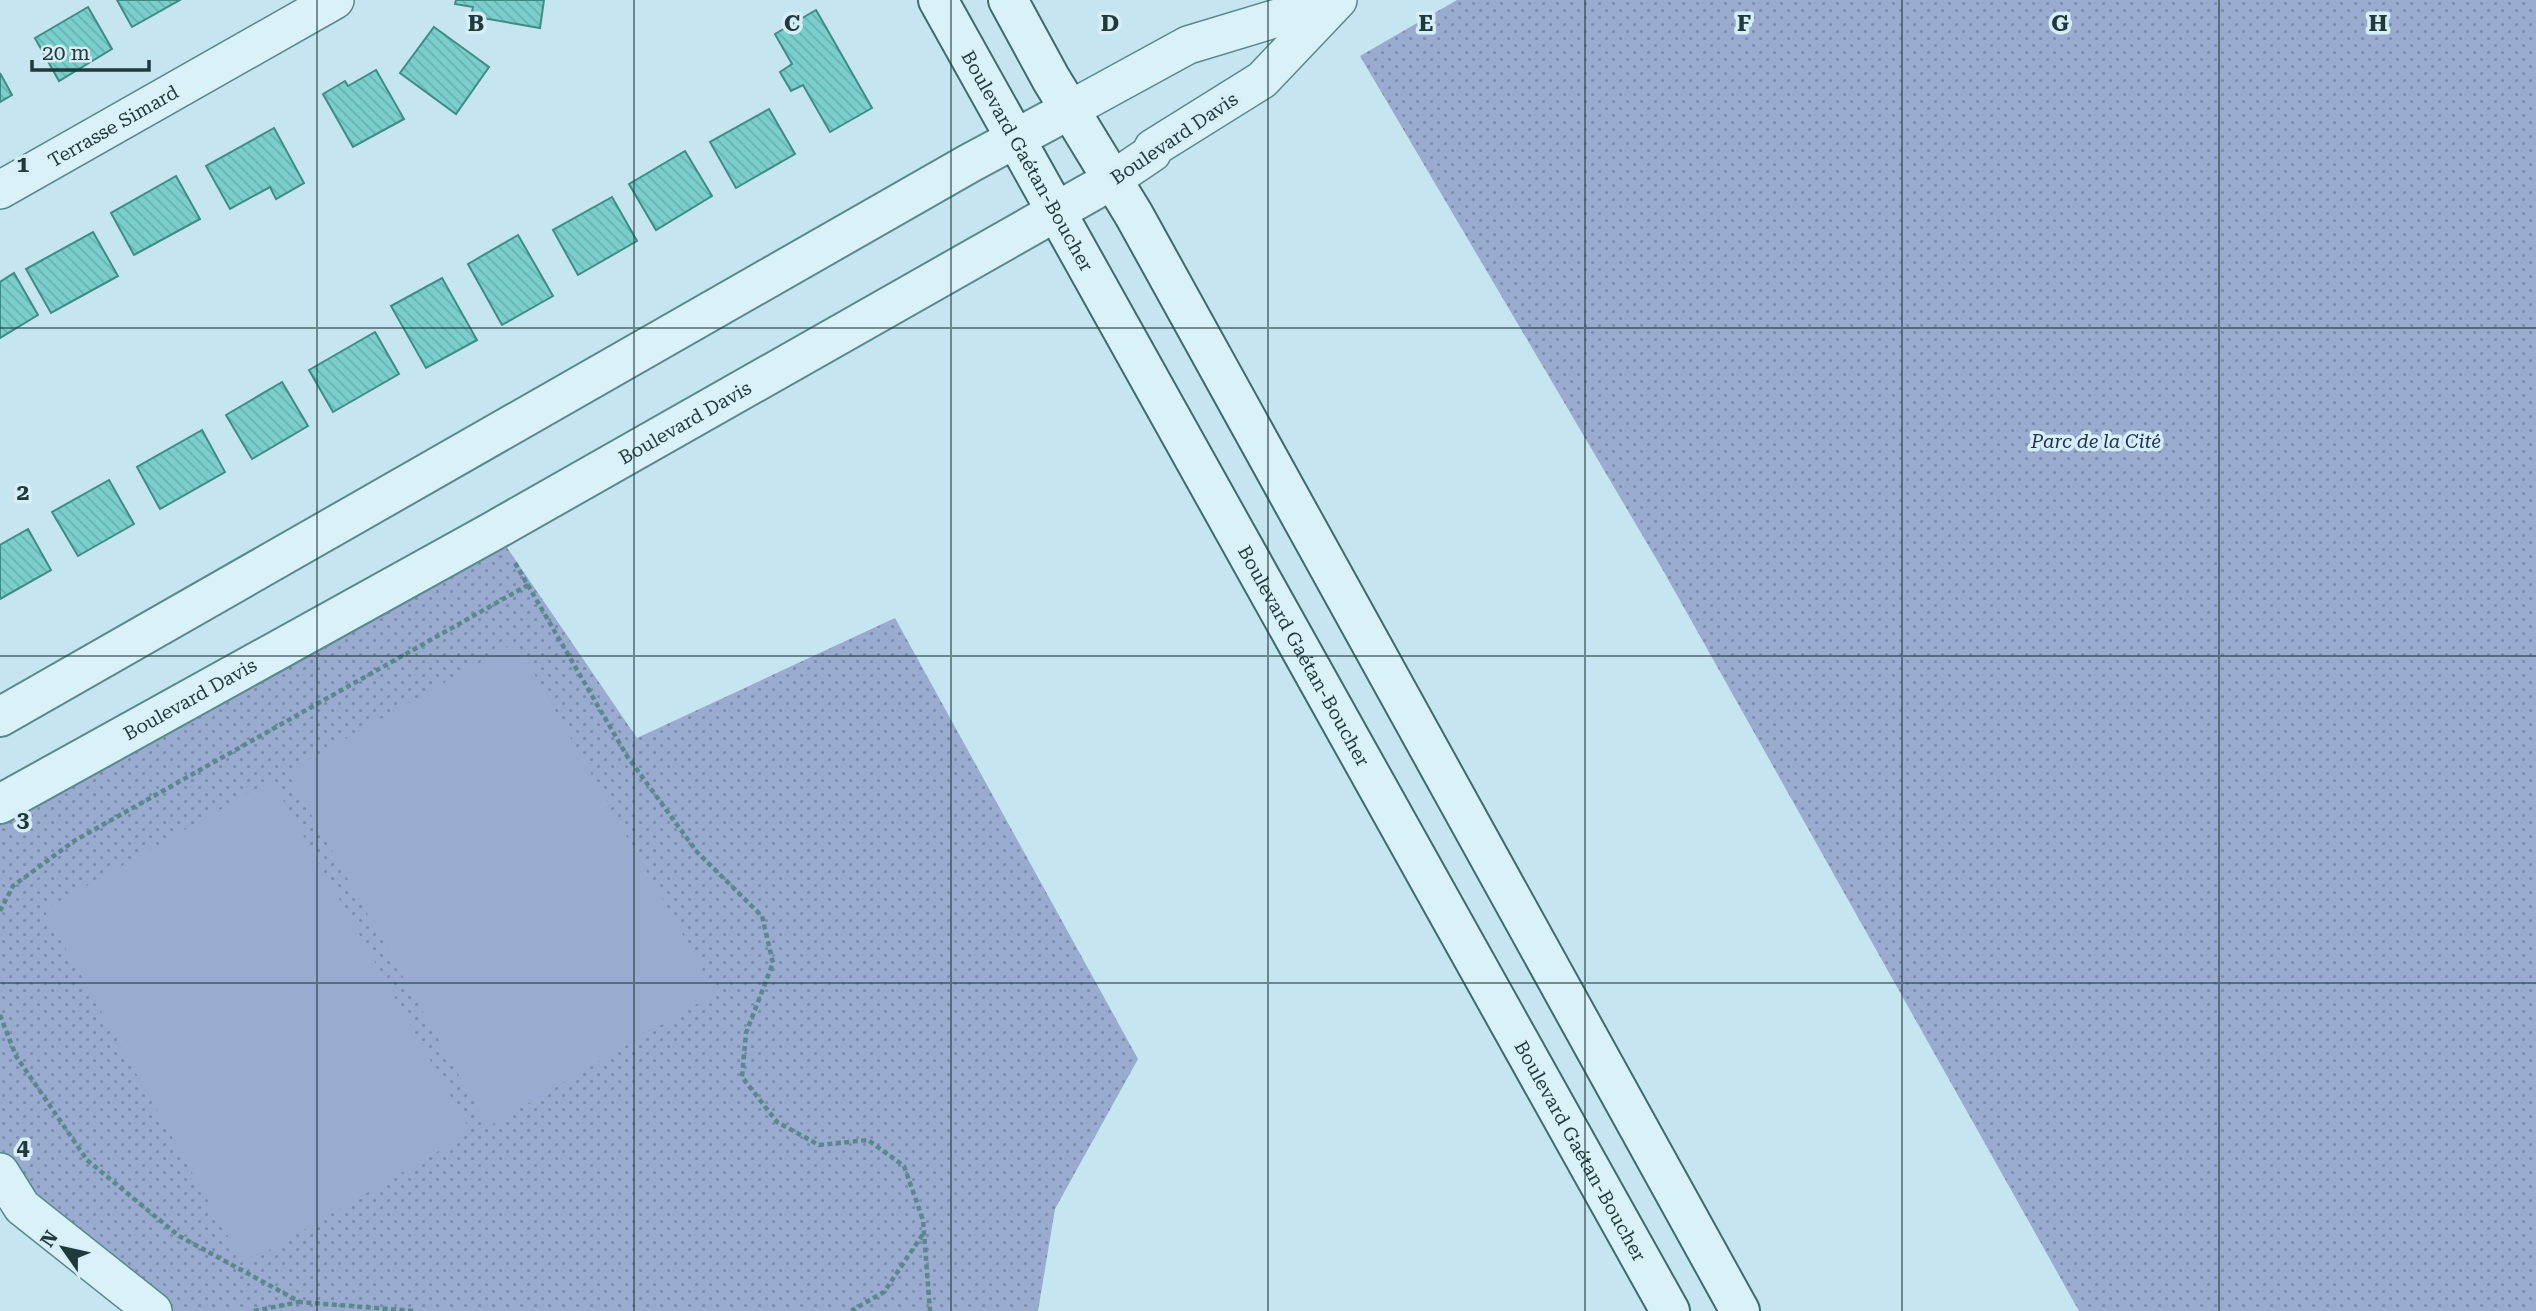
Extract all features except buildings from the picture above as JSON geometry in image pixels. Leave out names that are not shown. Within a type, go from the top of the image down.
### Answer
[{"type":"main road","name":"Boulevard Gaétan-Boucher","points":[[938,0],[1670,1311]]},
{"type":"main road","points":[[1008,0],[1069,110],[1133,215],[1740,1311]]},
{"type":"main road","name":"Boulevard Davis","points":[[0,717],[1069,110]]},
{"type":"main road","name":"Boulevard Davis","points":[[0,804],[495,530],[1112,180]]},
{"type":"street","name":"Terrasse Simard","points":[[0,190],[335,0]]},
{"type":"street","name":"Boulevard Davis","points":[[1069,110],[1188,45],[1338,0]]},
{"type":"street","name":"Boulevard Davis","points":[[1112,180],[1152,153],[1153,148],[1262,80],[1338,0]]},
{"type":"street","points":[[0,1172],[22,1207],[153,1311]]},
{"type":"path","points":[[495,530],[627,756],[696,852],[762,916],[773,963],[746,1033],[742,1077],[777,1122],[818,1145],[868,1140],[904,1166],[923,1220],[930,1311]]},
{"type":"path","points":[[0,911],[13,886],[74,841],[528,584]]},
{"type":"path","points":[[0,1015],[16,1056],[87,1160],[179,1236],[300,1302]]},
{"type":"path","points":[[851,1311],[884,1292],[924,1233]]},
{"type":"path","points":[[254,1311],[300,1302],[414,1311]]},
{"type":"green space","name":"Parc de la Cité","points":[[1457,0],[2536,0],[2536,1311],[2079,1311],[1664,572],[1360,56]]},
{"type":"green space","points":[[495,530],[637,738],[895,618],[1138,1059],[1055,1209],[1038,1311],[153,1311],[0,1172],[0,804]]},
{"type":"green space","points":[[516,642],[716,993],[488,1127],[287,772]]},
{"type":"green space","points":[[272,780],[471,1132],[244,1265],[44,910]]}]
